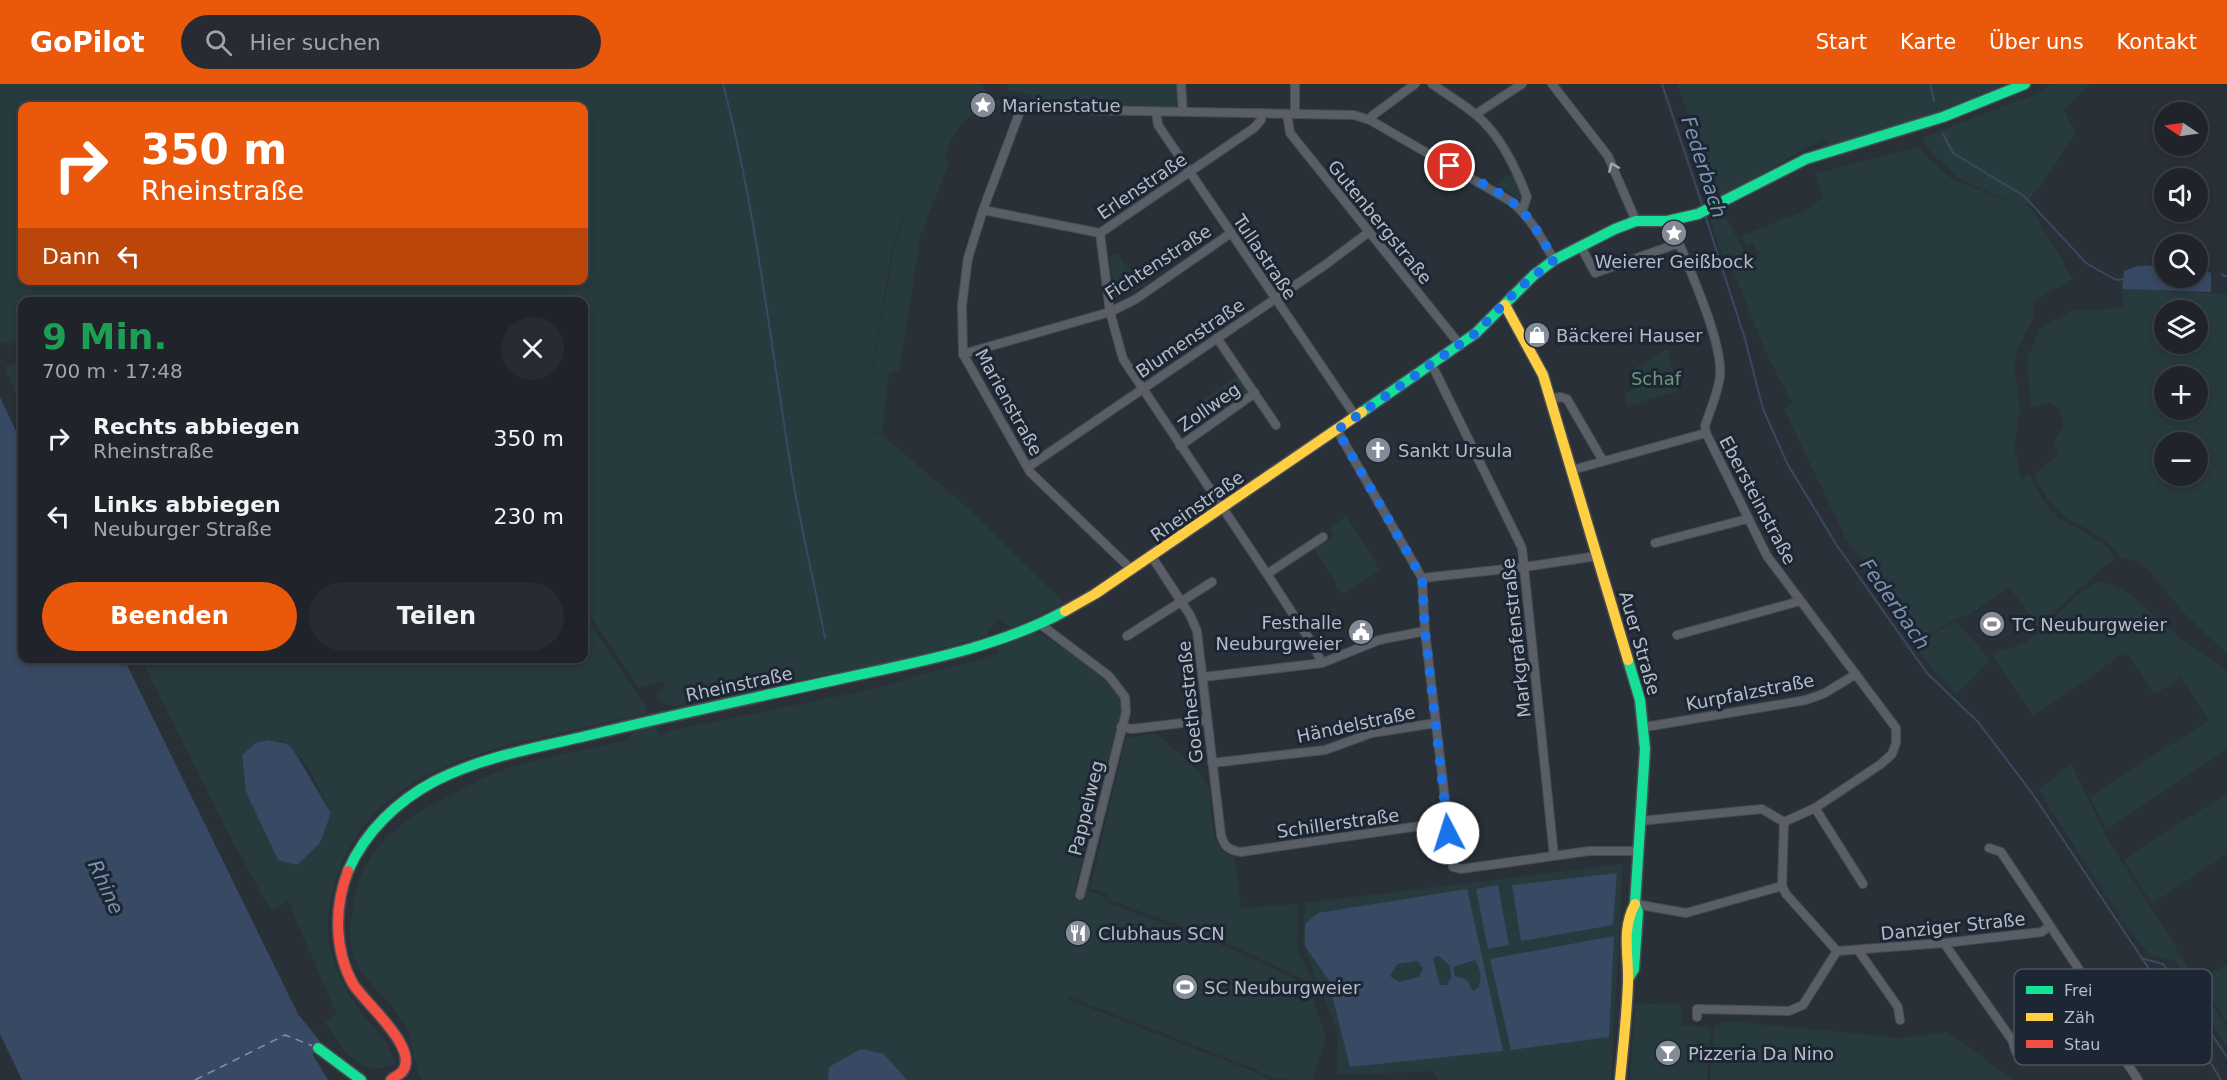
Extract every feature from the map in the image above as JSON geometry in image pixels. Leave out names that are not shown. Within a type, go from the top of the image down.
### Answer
[{"type":"main road","name":"Rheinstraße","points":[[391,1080],[399,1076],[407,1064],[405,1053],[401,1041],[354,986],[343,960],[338,929],[339,904],[348,869],[366,839],[396,807],[433,782],[480,762],[659,718],[926,660],[970,649],[1040,624],[1095,594],[1152,557],[1432,366],[1476,333],[1526,282],[1554,260],[1636,221],[1666,221],[1703,212],[1806,159],[1924,124],[2025,84]]},
{"type":"main road","name":"Auer Straße","points":[[1505,305],[1534,356],[1550,399],[1640,700],[1645,727],[1635,904],[1629,912],[1628,921],[1625,967],[1628,979],[1620,1080]]},
{"type":"main road","points":[[318,1048],[361,1080]]},
{"type":"street","points":[[1181,84],[1183,112]]},
{"type":"street","name":"Gutenbergstraße","points":[[1295,84],[1290,133],[1460,345]]},
{"type":"street","points":[[1370,120],[1372,116],[1415,84]]},
{"type":"street","points":[[1432,84],[1476,114],[1494,131],[1527,197],[1522,210]]},
{"type":"street","points":[[1476,114],[1488,104],[1522,84]]},
{"type":"street","points":[[1552,84],[1608,156],[1636,221]]},
{"type":"street","name":"Marienstraße","points":[[1132,570],[1028,467],[963,354],[962,305],[968,258],[983,210],[1022,106],[1156,112]]},
{"type":"street","points":[[1156,112],[1354,115],[1370,120],[1512,202],[1522,210],[1537,230],[1554,260]]},
{"type":"street","name":"Tullastraße","points":[[1156,112],[1158,125],[1356,417]]},
{"type":"street","name":"Erlenstraße","points":[[983,210],[1100,233],[1254,128],[1261,120],[1262,113]]},
{"type":"street","name":"Blumenstraße","points":[[1028,467],[1369,232]]},
{"type":"street","points":[[1100,233],[1110,312],[1124,359],[1267,574],[1313,645],[1322,663]]},
{"type":"street","name":"Fichtenstraße","points":[[963,354],[1110,312],[1136,299],[1231,233]]},
{"type":"street","name":"Ebersteinstraße","points":[[1581,247],[1595,273],[1679,243],[1699,292],[1719,355],[1720,377],[1705,426],[1706,433],[1767,556],[1896,728],[1896,743],[1892,754],[1881,764],[1815,808],[1784,822]]},
{"type":"street","name":"Zollweg","points":[[1217,338],[1276,425]]},
{"type":"street","name":"Markgrafenstraße","points":[[1432,366],[1522,548],[1554,855]]},
{"type":"street","name":"Zollweg","points":[[1180,446],[1255,393]]},
{"type":"street","points":[[1550,399],[1560,397],[1567,399],[1604,461]]},
{"type":"street","points":[[1337,430],[1422,578],[1425,631],[1447,822],[1452,862],[1457,869],[1589,851],[1638,851]]},
{"type":"street","points":[[1572,470],[1706,433]]},
{"type":"street","points":[[1655,543],[1747,519]]},
{"type":"street","points":[[1267,574],[1323,537]]},
{"type":"street","points":[[1422,578],[1524,567],[1597,556]]},
{"type":"street","name":"Goethestraße","points":[[1152,557],[1197,631],[1221,835],[1224,845],[1233,851]]},
{"type":"street","points":[[1127,636],[1212,582]]},
{"type":"street","points":[[1677,635],[1800,601]]},
{"type":"street","name":"Pappelweg","points":[[1040,624],[1109,676],[1125,697],[1121,727],[1080,896]]},
{"type":"street","points":[[1203,676],[1322,663],[1379,640],[1425,631]]},
{"type":"street","name":"Kurpfalzstraße","points":[[1645,727],[1806,700],[1825,693],[1857,674]]},
{"type":"street","points":[[1121,727],[1132,729],[1207,720]]},
{"type":"street","name":"Händelstraße","points":[[1212,763],[1325,750],[1372,733],[1436,723]]},
{"type":"street","points":[[1815,808],[1863,884]]},
{"type":"street","points":[[1639,821],[1762,809],[1784,822],[1782,886],[1786,894],[1837,951],[1803,1005],[1789,1011],[1697,1009],[1697,1017]]},
{"type":"street","name":"Schillerstraße","points":[[1233,851],[1241,852],[1447,822]]},
{"type":"street","points":[[1989,848],[2001,852],[2078,969]]},
{"type":"street","points":[[1635,904],[1686,913],[1782,886]]},
{"type":"street","name":"Danziger Straße","points":[[1837,951],[1944,943],[2042,932],[2049,926]]},
{"type":"street","points":[[1944,943],[2014,1046]]},
{"type":"street","name":"Danziger Straße","points":[[1858,950],[1898,1007],[1900,1020]]},
{"type":"street","points":[[2128,1065],[2138,1080]]},
{"type":"green space","points":[[0,84],[981,84],[992,97],[1005,104],[982,111],[967,119],[957,130],[950,144],[944,159],[949,163],[921,234],[899,370],[889,374],[882,434],[872,431],[884,437],[966,506],[1064,603],[1012,628],[997,619],[986,636],[908,658],[677,705],[666,705],[656,695],[666,690],[662,681],[639,688],[588,612],[588,297],[18,297],[18,344],[0,342]],"holes":[[[924,164],[893,251],[856,464],[892,250]]]},
{"type":"green space","points":[[1001,84],[1177,84],[1180,109],[1030,103],[1031,95],[1007,90],[1007,85]]},
{"type":"green space","points":[[1677,84],[2010,84],[1875,134],[1828,146],[1827,138],[1788,158],[1724,197],[1720,195],[1702,155]]},
{"type":"green space","points":[[2052,84],[2089,84],[2064,110],[2076,134],[2025,206],[2031,208],[2073,279],[2033,301],[2033,318],[2016,353],[2015,372],[2020,410],[2014,445],[2021,479],[2030,475],[2052,511],[2064,521],[2097,539],[2111,551],[2116,560],[2103,567],[2039,627],[2009,587],[1971,614],[1954,620],[1919,640],[1845,537],[1784,409],[1792,402],[1766,353],[1732,268],[1720,250],[1710,220],[1722,212],[1749,259],[1758,254],[1753,243],[1747,246],[1741,236],[1802,212],[1823,198],[1815,174],[1917,147],[1953,180],[2024,206],[1961,180],[1932,154],[1921,138],[2031,96]]},
{"type":"green space","points":[[1507,175],[1514,176],[1523,192],[1521,201],[1498,185]]},
{"type":"green space","points":[[1118,253],[1140,288],[1115,298],[1110,257]]},
{"type":"green space","points":[[2122,289],[2227,294],[2227,654],[2182,611],[2147,568],[2135,560],[2121,558],[2105,540],[2072,521],[2054,507],[2034,474],[2058,456],[2054,444],[2063,425],[2058,407],[2048,402],[2031,407],[2027,360],[2039,329],[2071,311],[2123,308]]},
{"type":"green space","name":"Schaf","points":[[1667,348],[1679,391],[1627,406],[1624,395],[1639,386],[1629,372]]},
{"type":"green space","points":[[18,361],[18,400],[5,366]]},
{"type":"green space","points":[[1239,375],[1247,388],[1247,395],[1211,420],[1199,403]]},
{"type":"green space","points":[[1346,516],[1380,570],[1342,594],[1314,548],[1333,536],[1329,528]]},
{"type":"green space","points":[[2102,582],[2130,595],[2170,630],[2227,671],[2227,749],[2106,829],[2090,797],[2209,720],[2181,677],[2154,695],[2126,652],[2033,715],[1992,654],[1994,651],[2012,648],[2028,641],[2077,596],[2089,587]]},
{"type":"green space","points":[[588,621],[647,709],[645,714],[515,744],[453,763],[397,794],[374,815],[354,840],[339,871],[333,891],[328,920],[329,941],[333,959],[343,983],[393,1056],[395,1064],[382,1068],[362,1065],[345,1051],[338,1041],[325,1021],[337,1015],[288,901],[271,910],[229,835],[143,663],[588,663]],"holes":[[[277,740],[295,752],[310,771],[331,813],[278,860],[268,835]]]},
{"type":"green space","points":[[1956,621],[1990,659],[1957,694],[1933,670],[1914,644]]},
{"type":"green space","points":[[1037,632],[1097,671],[1108,680],[1121,697],[1121,711],[1069,911],[1079,878],[1091,881],[1088,891],[1103,896],[1108,903],[1236,951],[1293,978],[1312,996],[1326,1037],[1312,1080],[1269,1076],[1070,997],[1069,1000],[1271,1080],[907,1080],[884,1054],[829,1067],[828,1080],[422,1080],[406,1027],[357,964],[353,955],[350,930],[358,883],[366,865],[390,834],[405,822],[495,773],[547,758],[628,740],[635,730],[656,726],[660,737],[673,730],[864,691],[998,654],[996,648]]},
{"type":"green space","points":[[1156,733],[1207,783],[1215,837],[1225,853],[1235,857],[1241,908],[1298,904],[1297,948],[1315,985],[1236,947],[1108,899],[1107,893],[1090,888],[1126,738]]},
{"type":"green space","points":[[2071,764],[2109,842],[2190,969],[2180,969],[2174,959],[2171,961],[2148,953],[2127,927],[2039,790]]},
{"type":"green space","points":[[2227,793],[2227,854],[2152,904],[2124,860]]},
{"type":"green space","points":[[1623,864],[1611,1080],[1439,1080],[1433,1071],[1337,1075],[1338,1033],[1303,945],[1305,903]]},
{"type":"green space","points":[[2227,964],[2227,1023],[2212,999],[2212,973]]},
{"type":"green space","points":[[1635,1003],[1682,1005],[1681,1025],[1711,1028],[1707,1080],[1630,1080]]},
{"type":"green space","points":[[2212,1004],[2227,1028],[2227,1047],[2212,1022]]},
{"type":"green space","points":[[1727,1021],[1900,1038],[1947,1032],[2014,1080],[1710,1080],[1714,1026]]},
{"type":"water","points":[[2154,265],[2154,288],[2208,288],[2208,272],[2211,273],[2211,292],[2122,289],[2124,271],[2138,266]]},
{"type":"water","name":"Rhine","points":[[0,397],[18,435],[18,663],[126,663],[298,1014],[322,1044],[313,1055],[328,1080],[22,1080],[0,1034]]},
{"type":"water","points":[[268,740],[287,744],[294,751],[331,813],[320,843],[297,865],[278,860],[246,792],[242,755],[256,743]]},
{"type":"water","points":[[1617,873],[1613,925],[1521,941],[1512,885]]},
{"type":"water","points":[[1498,885],[1509,945],[1488,949],[1476,889]]},
{"type":"water","points":[[1467,889],[1503,1051],[1350,1067],[1328,979],[1305,946],[1305,924],[1318,913]],"holes":[[[1439,956],[1450,966],[1451,978],[1447,985],[1440,985],[1433,958]],[[1475,960],[1480,974],[1478,988],[1473,991],[1467,980],[1455,976],[1453,967]],[[1418,961],[1423,969],[1419,977],[1399,982],[1390,976],[1397,964]]]},
{"type":"water","points":[[1614,936],[1609,1037],[1511,1050],[1490,959]]},
{"type":"water","points":[[861,1049],[884,1054],[907,1080],[828,1080],[829,1067]]},
{"type":"waterway","points":[[723,84],[745,179],[795,489],[825,638]]},
{"type":"waterway","name":"Federbach","points":[[1662,84],[1703,207]]},
{"type":"waterway","points":[[1930,84],[1934,101]]},
{"type":"waterway","points":[[1943,134],[1953,153],[2024,196],[2086,263],[2116,280],[2126,279]]},
{"type":"waterway","name":"Federbach","points":[[1705,215],[1745,339],[1763,409],[1788,465],[1836,544],[1927,673],[1978,722],[2032,793],[2149,969]]},
{"type":"waterway","points":[[2222,275],[2227,276]]},
{"type":"waterway","points":[[2141,958],[2163,964],[2167,969]]},
{"type":"waterway","points":[[2212,1035],[2227,1057]]},
{"type":"waterway","name":"Federbach","points":[[2212,1065],[2221,1080]]},
{"type":"ferry route","points":[[195,1080],[285,1035],[313,1046]]},
{"type":"traffic: fast","points":[[1362,412],[1476,333],[1534,275],[1554,260],[1615,229],[1636,221],[1667,221],[1698,214],[1806,159],[1943,117],[2025,84]]},
{"type":"traffic: fast","points":[[348,871],[363,843],[395,808],[435,781],[490,759],[953,653],[1011,635],[1065,611]]},
{"type":"traffic: fast","points":[[1628,660],[1640,700],[1645,749],[1635,904],[1638,912],[1634,969],[1628,979]]},
{"type":"traffic: fast","points":[[318,1048],[361,1080]]},
{"type":"traffic: slow","points":[[1505,305],[1543,375],[1628,660]]},
{"type":"traffic: slow","points":[[1065,611],[1095,594],[1362,412]]},
{"type":"traffic: slow","points":[[1620,1080],[1626,1019],[1627,933],[1635,904]]},
{"type":"traffic: jam","points":[[348,871],[338,914],[339,943],[353,984],[389,1026],[404,1051],[406,1062],[402,1072],[391,1080]]},
{"type":"place","name":"Marienstatue","points":[[983,105]]},
{"type":"place","name":"Weierer Geißbock","points":[[1674,233]]},
{"type":"place","name":"Bäckerei Hauser","points":[[1537,335]]},
{"type":"place","name":"Sankt Ursula","points":[[1378,450]]},
{"type":"place","name":"TC Neuburgweier","points":[[1992,624]]},
{"type":"place","name":"Festhalle Neuburgweier","points":[[1361,632]]},
{"type":"place","name":"Clubhaus SCN","points":[[1078,933]]},
{"type":"place","name":"SC Neuburgweier","points":[[1185,987]]},
{"type":"place","name":"Pizzeria Da Nino","points":[[1668,1053]]},
{"type":"route","points":[[1448,833],[1425,631],[1422,578],[1337,430],[1432,366],[1476,333],[1518,289],[1554,260],[1537,230],[1522,210],[1450,166]]}]
